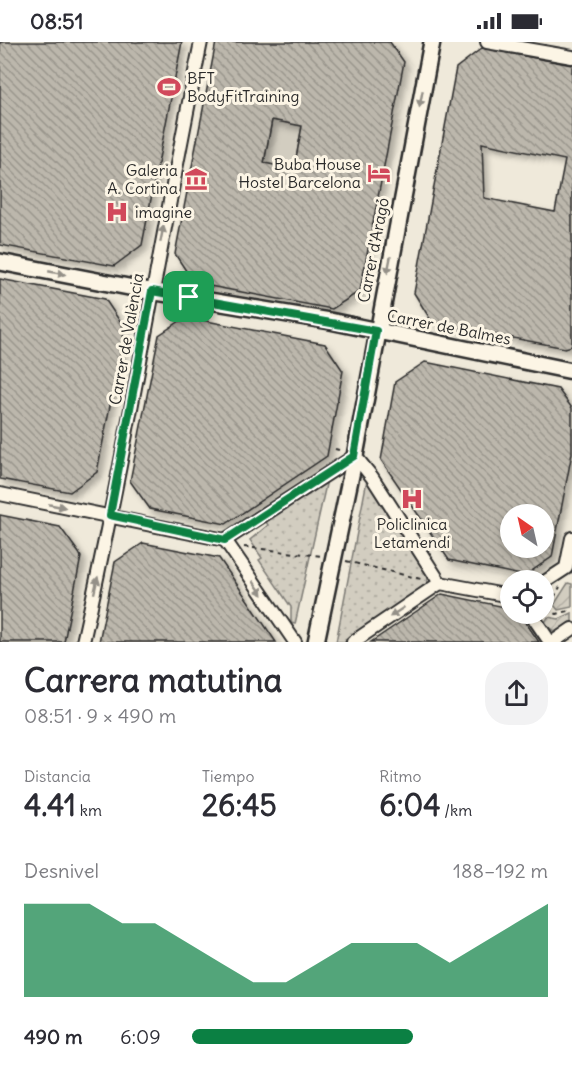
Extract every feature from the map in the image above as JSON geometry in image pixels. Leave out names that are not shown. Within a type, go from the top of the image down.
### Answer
[{"type":"main road","name":"Carrer d'Aragó","points":[[316,642],[354,456],[432,42]]},
{"type":"main road","name":"Carrer de Balmes","points":[[0,262],[376,331],[572,371]]},
{"type":"street","name":"Carrer de València","points":[[83,642],[110,515],[201,42]]},
{"type":"street","points":[[488,42],[572,57]]},
{"type":"street","points":[[225,540],[354,456],[372,477],[440,583]]},
{"type":"street","points":[[0,494],[225,540],[295,642]]},
{"type":"street","points":[[554,576],[566,568],[572,538]]},
{"type":"street","points":[[353,642],[440,583],[500,594]]},
{"type":"street","points":[[538,624],[551,642],[572,629]]},
{"type":"path","points":[[243,547],[318,555]]},
{"type":"path","points":[[349,561],[424,579]]},
{"type":"path","points":[[554,598],[566,568]]},
{"type":"path","points":[[554,613],[572,610]]},
{"type":"shaded area","points":[[272,120],[302,126],[294,169],[264,163]]},
{"type":"shaded area","points":[[327,480],[295,624],[291,623],[291,607],[259,560],[262,558],[250,540],[268,525],[265,520]]},
{"type":"shaded area","points":[[367,480],[429,572],[426,589],[348,642],[336,642]]},
{"type":"shaded area","points":[[568,583],[572,584],[572,607],[558,610],[554,605]]},
{"type":"shaded area","points":[[572,613],[572,625],[557,633],[544,624],[554,624],[554,618],[559,619]]},
{"type":"building","points":[[0,42],[182,42],[142,245],[114,266],[0,245]]},
{"type":"building","points":[[216,42],[390,42],[404,62],[360,291],[332,309],[194,283],[175,254]],"holes":[[[272,120],[302,126],[294,169],[264,163]]]},
{"type":"building","points":[[482,48],[572,65],[572,346],[565,348],[435,323],[430,319],[414,293],[456,68]],"holes":[[[482,143],[565,160],[555,212],[484,198]]]},
{"type":"building","points":[[0,279],[105,299],[125,329],[97,472],[70,492],[0,479]]},
{"type":"building","points":[[186,317],[325,344],[343,371],[327,456],[226,524],[150,509],[130,481],[159,335]]},
{"type":"building","points":[[425,362],[558,389],[572,408],[572,453],[554,547],[554,504],[500,504],[500,558],[551,558],[533,570],[500,571],[449,560],[381,460],[395,382]]},
{"type":"building","points":[[0,515],[60,527],[79,553],[81,557],[64,642],[0,642]]},
{"type":"building","points":[[143,543],[219,558],[276,642],[99,642],[115,562]]},
{"type":"building","points":[[442,594],[500,606],[500,624],[527,624],[539,642],[371,642]]},
{"type":"place","name":"BFT BodyFitTraining","points":[[169,87]]},
{"type":"place","name":"Buba House Hostel Barcelona","points":[[379,173]]},
{"type":"place","name":"Galeria A. Cortina","points":[[196,179]]},
{"type":"place","name":"imagine","points":[[117,212]]},
{"type":"place","name":"Policlinica Letamendi","points":[[412,499]]},
{"type":"route","points":[[152,291],[189,297],[376,331],[354,456],[225,540],[110,515],[152,291]]}]
